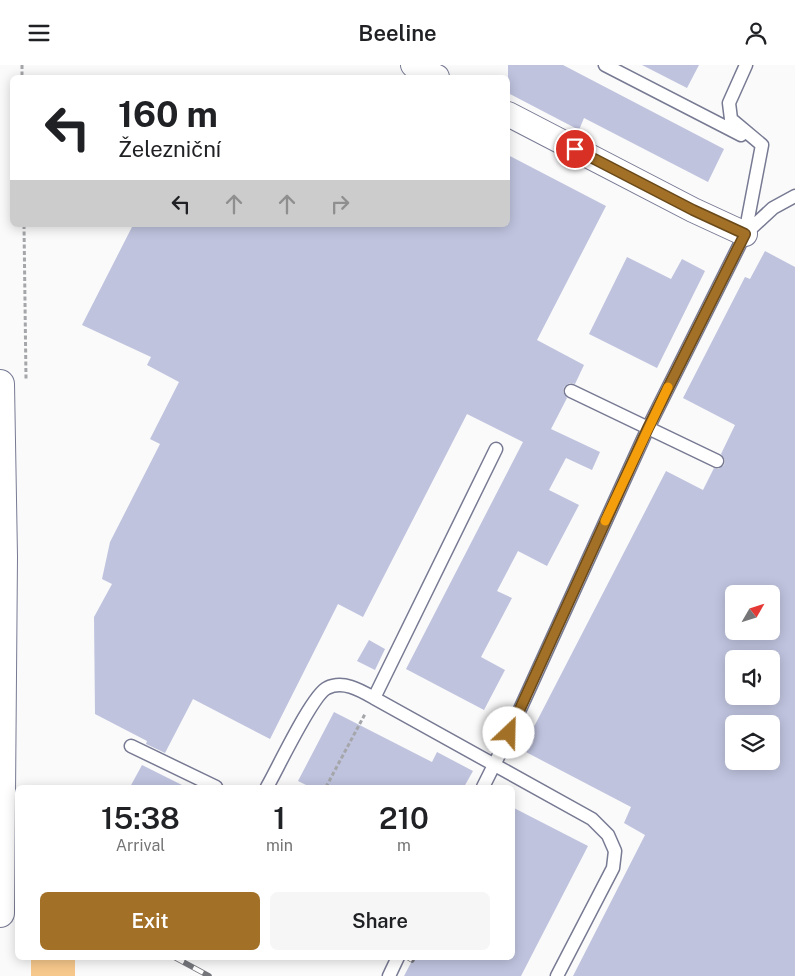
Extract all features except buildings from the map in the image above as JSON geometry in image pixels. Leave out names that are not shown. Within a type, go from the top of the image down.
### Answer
[{"type":"street","points":[[413,65],[433,75]]},
{"type":"street","points":[[510,115],[693,210],[745,234]]},
{"type":"street","points":[[0,913],[2,557],[13,383]]},
{"type":"lane","points":[[606,65],[762,145]]},
{"type":"lane","points":[[746,65],[730,103],[731,119],[762,145]]},
{"type":"lane","points":[[484,785],[648,428],[745,234],[762,145]]},
{"type":"lane","points":[[745,234],[773,208],[795,196]]},
{"type":"lane","points":[[571,391],[718,461]]},
{"type":"lane","points":[[374,698],[496,449]]},
{"type":"lane","points":[[268,785],[310,707],[325,689],[338,685],[353,687],[374,698],[592,819],[608,835],[616,851],[613,868],[557,976]]},
{"type":"lane","points":[[131,746],[212,785]]},
{"type":"lane","points":[[389,976],[397,960]]},
{"type":"path","points":[[13,383],[24,227]]},
{"type":"path","points":[[327,785],[374,698]]},
{"type":"shaded area","points":[[31,960],[75,960],[75,976],[31,976]]},
{"type":"railway","points":[[180,960],[209,976]]},
{"type":"slow traffic","points":[[605,521],[668,387]]},
{"type":"route","points":[[509,733],[648,428],[745,234],[693,210],[575,149]]}]
